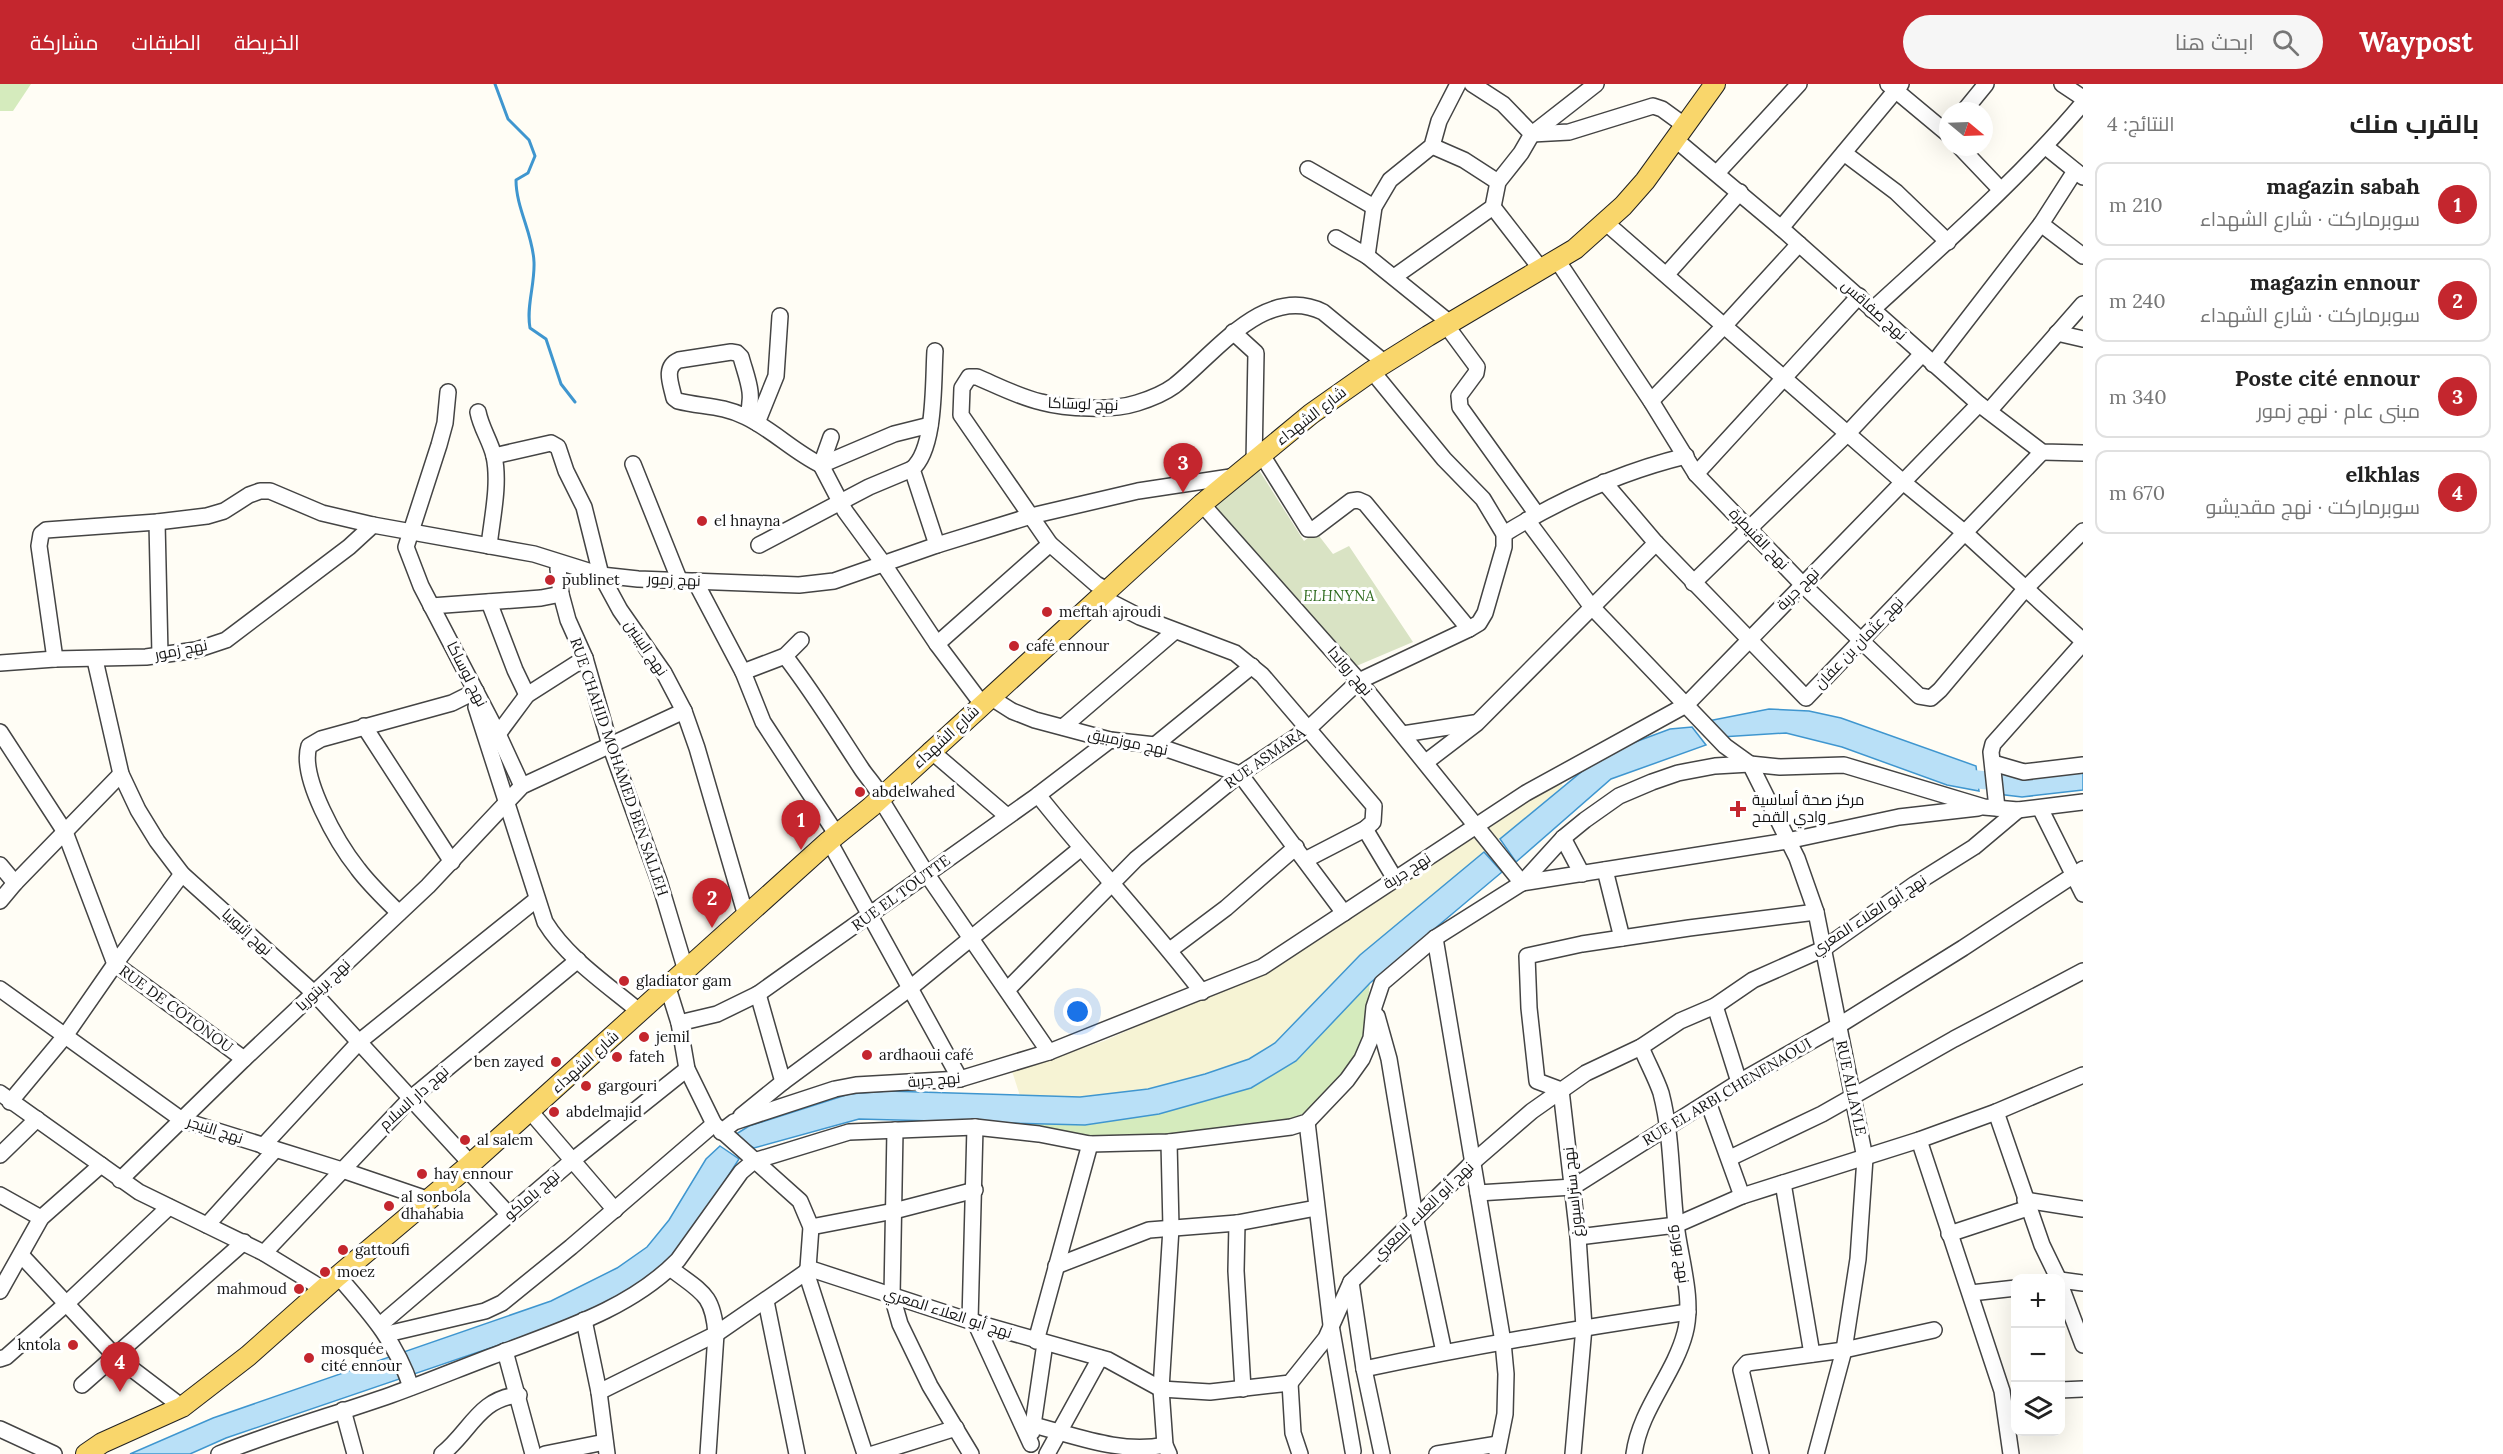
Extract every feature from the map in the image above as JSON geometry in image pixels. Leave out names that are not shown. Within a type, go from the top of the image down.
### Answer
[{"type":"main road","name":"شارع الشهداء","points":[[86,1454],[102,1443],[182,1407],[249,1356],[427,1199],[469,1166],[833,838],[882,797],[930,750],[1203,504],[1318,408],[1448,324],[1575,249],[1623,206],[1715,84]]},
{"type":"street","points":[[1472,84],[1503,104],[1532,134]]},
{"type":"street","points":[[1394,277],[1493,207],[1498,182],[1521,153],[1532,134],[1596,84]]},
{"type":"street","points":[[1717,173],[1799,84]]},
{"type":"street","points":[[1971,102],[1986,84]]},
{"type":"street","points":[[1872,310],[1948,242],[2000,189],[2046,147],[2083,100],[2062,84]]},
{"type":"street","points":[[1781,228],[1844,153],[1895,86],[1939,125]]},
{"type":"street","points":[[1367,256],[1374,207],[1390,180],[1432,147],[1450,87]]},
{"type":"street","name":"نهج صفاقس","points":[[1532,134],[1569,132],[1653,105],[1662,109],[1680,133],[1717,173],[1984,408],[2042,452]]},
{"type":"street","points":[[1432,147],[1464,160],[1498,182]]},
{"type":"street","points":[[1694,583],[1848,433],[1928,359],[2041,224],[2079,174],[2046,147]]},
{"type":"street","points":[[1844,153],[1896,192],[1948,242]]},
{"type":"street","points":[[1969,156],[2000,189]]},
{"type":"street","points":[[1308,169],[1374,207]]},
{"type":"street","points":[[1667,274],[1740,192]]},
{"type":"street","name":"نهح القنيطرة","points":[[1493,207],[1549,265],[1651,401],[1696,474],[1803,585],[1918,696],[1925,699],[1931,698],[1940,690],[2026,588]]},
{"type":"street","points":[[1605,222],[1903,482],[1964,532],[2083,642],[1997,737],[1991,752],[1993,805]]},
{"type":"street","points":[[2041,224],[2083,256]]},
{"type":"street","points":[[1336,238],[1367,256],[1448,324]]},
{"type":"street","points":[[1651,401],[1799,244]]},
{"type":"street","points":[[1696,474],[1859,296]]},
{"type":"street","name":"نهج جربة","points":[[383,1330],[485,1311],[501,1303],[717,1128],[835,1089],[960,1079],[1049,1052],[1262,967],[1526,793],[1686,705],[1903,482],[1984,408],[2083,304]]},
{"type":"street","name":"نهج لوساكا","points":[[1365,829],[1374,822],[1374,806],[1252,666],[1235,653],[1175,631],[1104,594],[1096,584],[1050,544],[961,415],[962,388],[969,377],[977,377],[1012,392],[1052,405],[1091,407],[1135,404],[1161,395],[1173,387],[1233,332],[1275,309],[1306,305],[1335,321],[1379,367],[1444,459],[1483,499],[1504,534]]},
{"type":"street","points":[[752,420],[776,376],[780,316]]},
{"type":"street","name":"RUE ALLAYLE","points":[[1448,324],[1477,367],[1476,373],[1459,396],[1460,407],[1591,606],[1696,718],[1725,746],[1750,764],[1797,858],[1816,912],[1865,1158],[1858,1258],[1844,1350],[1816,1454]]},
{"type":"street","points":[[1233,332],[1256,353],[1258,459],[1308,529],[1314,529],[1355,499],[1365,503],[1468,629]]},
{"type":"street","points":[[2057,333],[2083,339]]},
{"type":"street","points":[[759,545],[869,487],[912,469],[921,460],[930,425],[935,351]]},
{"type":"street","points":[[752,420],[751,393],[737,353],[678,360],[671,363],[668,370],[674,398],[678,402],[724,408],[752,420],[821,465],[840,503],[937,644],[986,701]]},
{"type":"street","name":"نهج لوساكا","points":[[448,392],[445,423],[406,547],[431,606],[498,734],[522,786]]},
{"type":"street","points":[[478,411],[480,424],[494,456],[494,497],[489,546]]},
{"type":"street","points":[[821,465],[894,434],[930,425]]},
{"type":"street","points":[[821,465],[831,437]]},
{"type":"street","name":"نهج البينين","points":[[494,456],[551,443],[558,447],[566,471],[584,507],[602,575],[620,610],[664,673],[684,711],[746,916]]},
{"type":"street","points":[[2042,452],[2083,453]]},
{"type":"street","name":"نهج عثمان بن عفان","points":[[1604,482],[1656,543],[1806,698],[2042,452]]},
{"type":"street","points":[[1504,534],[1532,517],[1604,482],[1643,467],[1686,456]]},
{"type":"street","points":[[633,464],[687,580],[743,672],[763,722],[833,838],[870,915],[960,1079]]},
{"type":"street","points":[[912,469],[937,545]]},
{"type":"street","name":"نهج زمور","points":[[0,663],[160,655],[196,650],[226,640],[349,547],[374,525],[534,554],[602,575],[638,579],[799,585],[834,581],[937,545],[1031,516],[1138,491],[1237,476]]},
{"type":"street","points":[[55,659],[39,546],[43,531],[51,528],[158,522],[217,514],[260,491],[270,491],[322,513],[374,525]]},
{"type":"street","name":"نهج رواندا","points":[[1203,504],[1359,681],[1493,844],[1522,883]]},
{"type":"street","points":[[158,522],[160,655]]},
{"type":"street","points":[[2026,588],[2083,531]]},
{"type":"street","name":"RUE ASMARA","points":[[1006,990],[1136,859],[1240,774],[1308,729],[1359,681],[1479,623],[1485,613],[1504,547],[1504,534]]},
{"type":"street","points":[[1426,762],[1477,723],[1656,543]]},
{"type":"street","points":[[937,644],[1050,544]]},
{"type":"street","name":"RUE CHAHID MOHAMED BEN SALLEH","points":[[561,564],[558,569],[561,594],[568,620],[585,658],[610,745],[658,881],[686,971]]},
{"type":"street","points":[[431,606],[561,594]]},
{"type":"street","points":[[489,602],[514,670],[527,695]]},
{"type":"street","points":[[1063,727],[1175,631]]},
{"type":"street","points":[[743,672],[785,657],[801,640]]},
{"type":"street","points":[[785,657],[810,688],[861,770],[882,797],[883,803],[926,873],[1049,1052]]},
{"type":"street","points":[[498,734],[527,695],[585,658]]},
{"type":"street","name":"نهج إثيوبيا","points":[[95,660],[121,774],[138,810],[157,841],[182,874],[314,993],[360,1041],[509,1215]]},
{"type":"street","points":[[1155,745],[1252,666]]},
{"type":"street","points":[[399,913],[361,873],[339,840],[308,771],[309,746],[314,742],[364,726],[452,703],[474,692],[537,899],[552,933],[578,960],[640,1012]]},
{"type":"street","name":"نهج موزمبيق","points":[[986,701],[1110,740],[1155,745],[1240,774]]},
{"type":"street","points":[[522,786],[684,711]]},
{"type":"street","points":[[1403,734],[1477,723]]},
{"type":"street","points":[[364,726],[452,862]]},
{"type":"street","name":"RUE EL TOUTTE","points":[[679,1023],[717,1014],[758,994],[1038,795],[1110,740]]},
{"type":"street","name":"RUE DE COTONOU","points":[[3,742],[65,832],[115,964],[244,1059]]},
{"type":"street","points":[[930,750],[1007,816]]},
{"type":"street","points":[[219,1454],[268,1434],[343,1410],[506,1351],[585,1320],[623,1301],[670,1268],[690,1246],[751,1158],[849,1132],[975,1127],[1039,1134],[1090,1144],[1168,1142],[1291,1127],[1307,1122],[1347,1080],[1362,1059],[1371,1038],[1374,1007],[1382,983],[1435,938],[1522,883],[1563,838],[1619,796],[1652,782],[1678,773],[1715,766],[1844,765],[2018,810],[2083,802]]},
{"type":"street","points":[[1993,766],[2024,772],[2083,765]]},
{"type":"street","points":[[0,902],[15,883],[121,774]]},
{"type":"street","points":[[1240,774],[1344,913]]},
{"type":"street","name":"نهج بريتوريا","points":[[120,1180],[452,862],[522,786]]},
{"type":"street","points":[[1038,795],[1080,849],[1113,883],[1170,950],[1202,992]]},
{"type":"street","points":[[1522,883],[1787,841],[1899,817],[1993,805]]},
{"type":"street","points":[[2040,808],[2078,872],[2083,894]]},
{"type":"street","name":"نهج أبو العلاء المعري","points":[[807,1270],[972,1322],[1108,1360],[1161,1389],[1210,1392],[1290,1383],[1326,1338],[1351,1282],[1415,1216],[1532,1111],[1586,1073],[1641,1047],[1680,1021],[1715,1006],[1753,980],[1823,949],[1915,884],[1974,847],[2018,810]]},
{"type":"street","points":[[1305,860],[1365,829],[1395,879]]},
{"type":"street","points":[[1563,838],[1582,874]]},
{"type":"street","points":[[1170,950],[1226,908],[1296,847]]},
{"type":"street","points":[[734,1122],[783,1082],[909,989],[1080,849]]},
{"type":"street","points":[[0,865],[15,883]]},
{"type":"street","points":[[1605,870],[1622,938]]},
{"type":"street","name":"RUE EL ARBI CHENENAOUI","points":[[1478,1192],[1573,1187],[1738,1082],[1838,1026],[1963,948],[2078,872]]},
{"type":"street","points":[[182,874],[65,1036],[5,1097],[120,1180],[169,1207],[331,1283],[383,1330],[395,1348],[410,1384]]},
{"type":"street","points":[[207,1225],[360,1041],[537,899]]},
{"type":"street","points":[[1562,1090],[1538,1081],[1527,978],[1527,956],[1534,952],[1622,938],[1816,912]]},
{"type":"street","points":[[1435,938],[1503,1342],[1506,1374],[1505,1414],[1498,1449],[1437,1454]]},
{"type":"street","name":"نهج دار السلام","points":[[264,1253],[410,1099],[578,960]]},
{"type":"street","points":[[1730,1158],[1853,1098],[1954,1039],[2083,971]]},
{"type":"street","points":[[668,988],[679,1023],[687,1069],[717,1128],[790,1190],[800,1201],[811,1227],[807,1270],[865,1454]]},
{"type":"street","name":"نهج النيجر","points":[[0,989],[182,1120],[427,1199]]},
{"type":"street","points":[[758,994],[783,1082]]},
{"type":"street","points":[[1715,1006],[1738,1082]]},
{"type":"street","points":[[1374,1007],[1389,1059],[1415,1216],[1444,1352]]},
{"type":"street","name":"نهج بوردو","points":[[1634,1454],[1635,1444],[1653,1400],[1677,1354],[1685,1333],[1688,1312],[1676,1225],[1667,1127],[1660,1091],[1641,1047]]},
{"type":"street","name":"نهج باماكو","points":[[383,1330],[573,1160],[687,1069]]},
{"type":"street","points":[[1578,1237],[1676,1225],[1742,1196],[1865,1158],[1996,1112],[2083,1075]]},
{"type":"street","name":"نهج ستراسبورغ","points":[[1562,1090],[1578,1237],[1584,1327],[1573,1454]]},
{"type":"street","points":[[1708,1102],[1742,1196]]},
{"type":"street","points":[[530,1111],[615,1210]]},
{"type":"street","points":[[1996,1112],[2042,1245],[2056,1274]]},
{"type":"street","points":[[0,1155],[37,1119]]},
{"type":"street","points":[[1307,1122],[1331,1325],[1353,1453]]},
{"type":"street","points":[[975,1127],[972,1322],[1031,1449]]},
{"type":"street","points":[[895,1130],[892,1296],[900,1324],[930,1386],[971,1454]]},
{"type":"street","points":[[1919,1140],[1949,1234],[2009,1391],[2011,1454]]},
{"type":"street","points":[[1033,1425],[1120,1448],[1167,1449],[1161,1389],[1171,1228],[1168,1142]]},
{"type":"street","points":[[1031,1449],[1040,1342],[1056,1266],[1090,1144]]},
{"type":"street","points":[[0,1291],[22,1256],[41,1218],[101,1165]]},
{"type":"street","points":[[1784,1184],[1812,1354]]},
{"type":"street","points":[[811,1227],[894,1211],[975,1191]]},
{"type":"street","points":[[0,1195],[41,1218]]},
{"type":"street","points":[[1949,1234],[2027,1204],[2083,1209]]},
{"type":"street","points":[[3,1358],[66,1304],[169,1207]]},
{"type":"street","points":[[1056,1266],[1149,1230],[1237,1223],[1316,1208]]},
{"type":"street","points":[[1237,1223],[1236,1271],[1243,1389]]},
{"type":"street","points":[[82,1385],[244,1242]]},
{"type":"street","points":[[22,1256],[116,1356],[182,1407]]},
{"type":"street","points":[[670,1268],[708,1298],[715,1318],[716,1334],[708,1454]]},
{"type":"street","points":[[599,1392],[716,1334],[807,1270]]},
{"type":"street","points":[[2065,1281],[2083,1283]]},
{"type":"street","points":[[1351,1282],[1364,1369],[1382,1454]]},
{"type":"street","points":[[1971,1293],[2011,1289]]},
{"type":"street","points":[[2065,1295],[2083,1345]]},
{"type":"street","points":[[766,1301],[797,1454]]},
{"type":"street","points":[[1364,1369],[1584,1327],[1688,1312]]},
{"type":"street","points":[[545,1454],[606,1448],[599,1392],[585,1320]]},
{"type":"street","points":[[1761,1454],[1741,1370],[1743,1365],[1844,1350],[1934,1330]]},
{"type":"street","points":[[506,1351],[533,1454]]},
{"type":"street","points":[[1047,1454],[1100,1358]]},
{"type":"street","points":[[1290,1383],[1293,1433],[1300,1454]]},
{"type":"street","points":[[2065,1390],[2083,1389]]},
{"type":"street","points":[[448,1452],[474,1418],[505,1396],[519,1395]]},
{"type":"street","points":[[343,1410],[355,1454]]},
{"type":"street","points":[[873,1454],[956,1428]]},
{"type":"street","points":[[0,1429],[54,1454]]},
{"type":"shaded area","points":[[1557,778],[1563,786],[1360,955],[1275,1043],[1249,1059],[1205,1074],[1148,1089],[1080,1097],[1020,1096],[1012,1071],[1104,1041],[1276,965]]},
{"type":"green space","points":[[0,84],[31,84],[13,111],[0,111]]},
{"type":"green space","name":"ELHNYNA","points":[[1257,467],[1304,541],[1316,532],[1333,554],[1349,546],[1413,642],[1354,667],[1213,504]]},
{"type":"green space","points":[[1370,983],[1364,1037],[1357,1056],[1342,1077],[1310,1110],[1289,1121],[1168,1135],[1088,1138],[1001,1123],[1085,1125],[1159,1114],[1251,1088],[1296,1061]]},
{"type":"water","points":[[1769,709],[1809,711],[1841,718],[1976,766],[1979,791],[1947,785],[1842,747],[1786,733],[1721,737],[1708,721]]},
{"type":"water","points":[[1692,727],[1706,745],[1611,779],[1516,862],[1500,839],[1603,754],[1670,729]]},
{"type":"water","points":[[2083,770],[2083,790],[2022,797],[1997,794],[1993,771]]},
{"type":"water","points":[[1484,852],[1502,872],[1370,983],[1296,1061],[1251,1088],[1159,1114],[1085,1125],[859,1119],[754,1148],[733,1136],[749,1126],[849,1094],[887,1091],[1080,1097],[1148,1089],[1205,1074],[1249,1059],[1275,1043],[1360,955]]},
{"type":"water","points":[[720,1146],[739,1159],[706,1211],[663,1268],[623,1296],[578,1318],[226,1438],[190,1454],[130,1454],[213,1418],[551,1301],[617,1268],[647,1247],[669,1220],[706,1159]]},
{"type":"waterway","points":[[495,84],[508,119],[529,140],[535,156],[528,173],[516,180],[534,262],[529,312],[530,328],[546,339],[561,384],[575,402]]},
{"type":"waterway","points":[[1956,773],[1973,779],[2011,783]]},
{"type":"place","name":"Poste cité ennour","points":[[1183,493]]},
{"type":"place","name":"el hnayna","points":[[702,521]]},
{"type":"place","name":"publinet","points":[[550,580]]},
{"type":"place","name":"meftah ajroudi","points":[[1047,612]]},
{"type":"place","name":"café ennour","points":[[1014,646]]},
{"type":"place","name":"abdelwahed","points":[[860,792]]},
{"type":"place","name":"مركز صحة أساسية وادي القمح","points":[[1738,809]]},
{"type":"place","name":"magazin sabah","points":[[801,850]]},
{"type":"place","name":"magazin ennour","points":[[712,928]]},
{"type":"place","name":"gladiator gam","points":[[624,981]]},
{"type":"place","name":"jemil","points":[[644,1037]]},
{"type":"place","name":"ardhaoui café","points":[[867,1055]]},
{"type":"place","name":"fateh","points":[[617,1057]]},
{"type":"place","name":"ben zayed","points":[[556,1062]]},
{"type":"place","name":"gargouri","points":[[586,1086]]},
{"type":"place","name":"abdelmajid","points":[[554,1112]]},
{"type":"place","name":"al salem","points":[[465,1140]]},
{"type":"place","name":"hay ennour","points":[[422,1174]]},
{"type":"place","name":"al sonbola dhahabia","points":[[389,1206]]},
{"type":"place","name":"gattoufi","points":[[343,1250]]},
{"type":"place","name":"moez","points":[[325,1272]]},
{"type":"place","name":"mahmoud","points":[[299,1289]]},
{"type":"place","name":"kntola","points":[[73,1345]]},
{"type":"place","name":"mosquée cité ennour","points":[[309,1358]]},
{"type":"place","name":"elkhlas","points":[[120,1392]]}]
